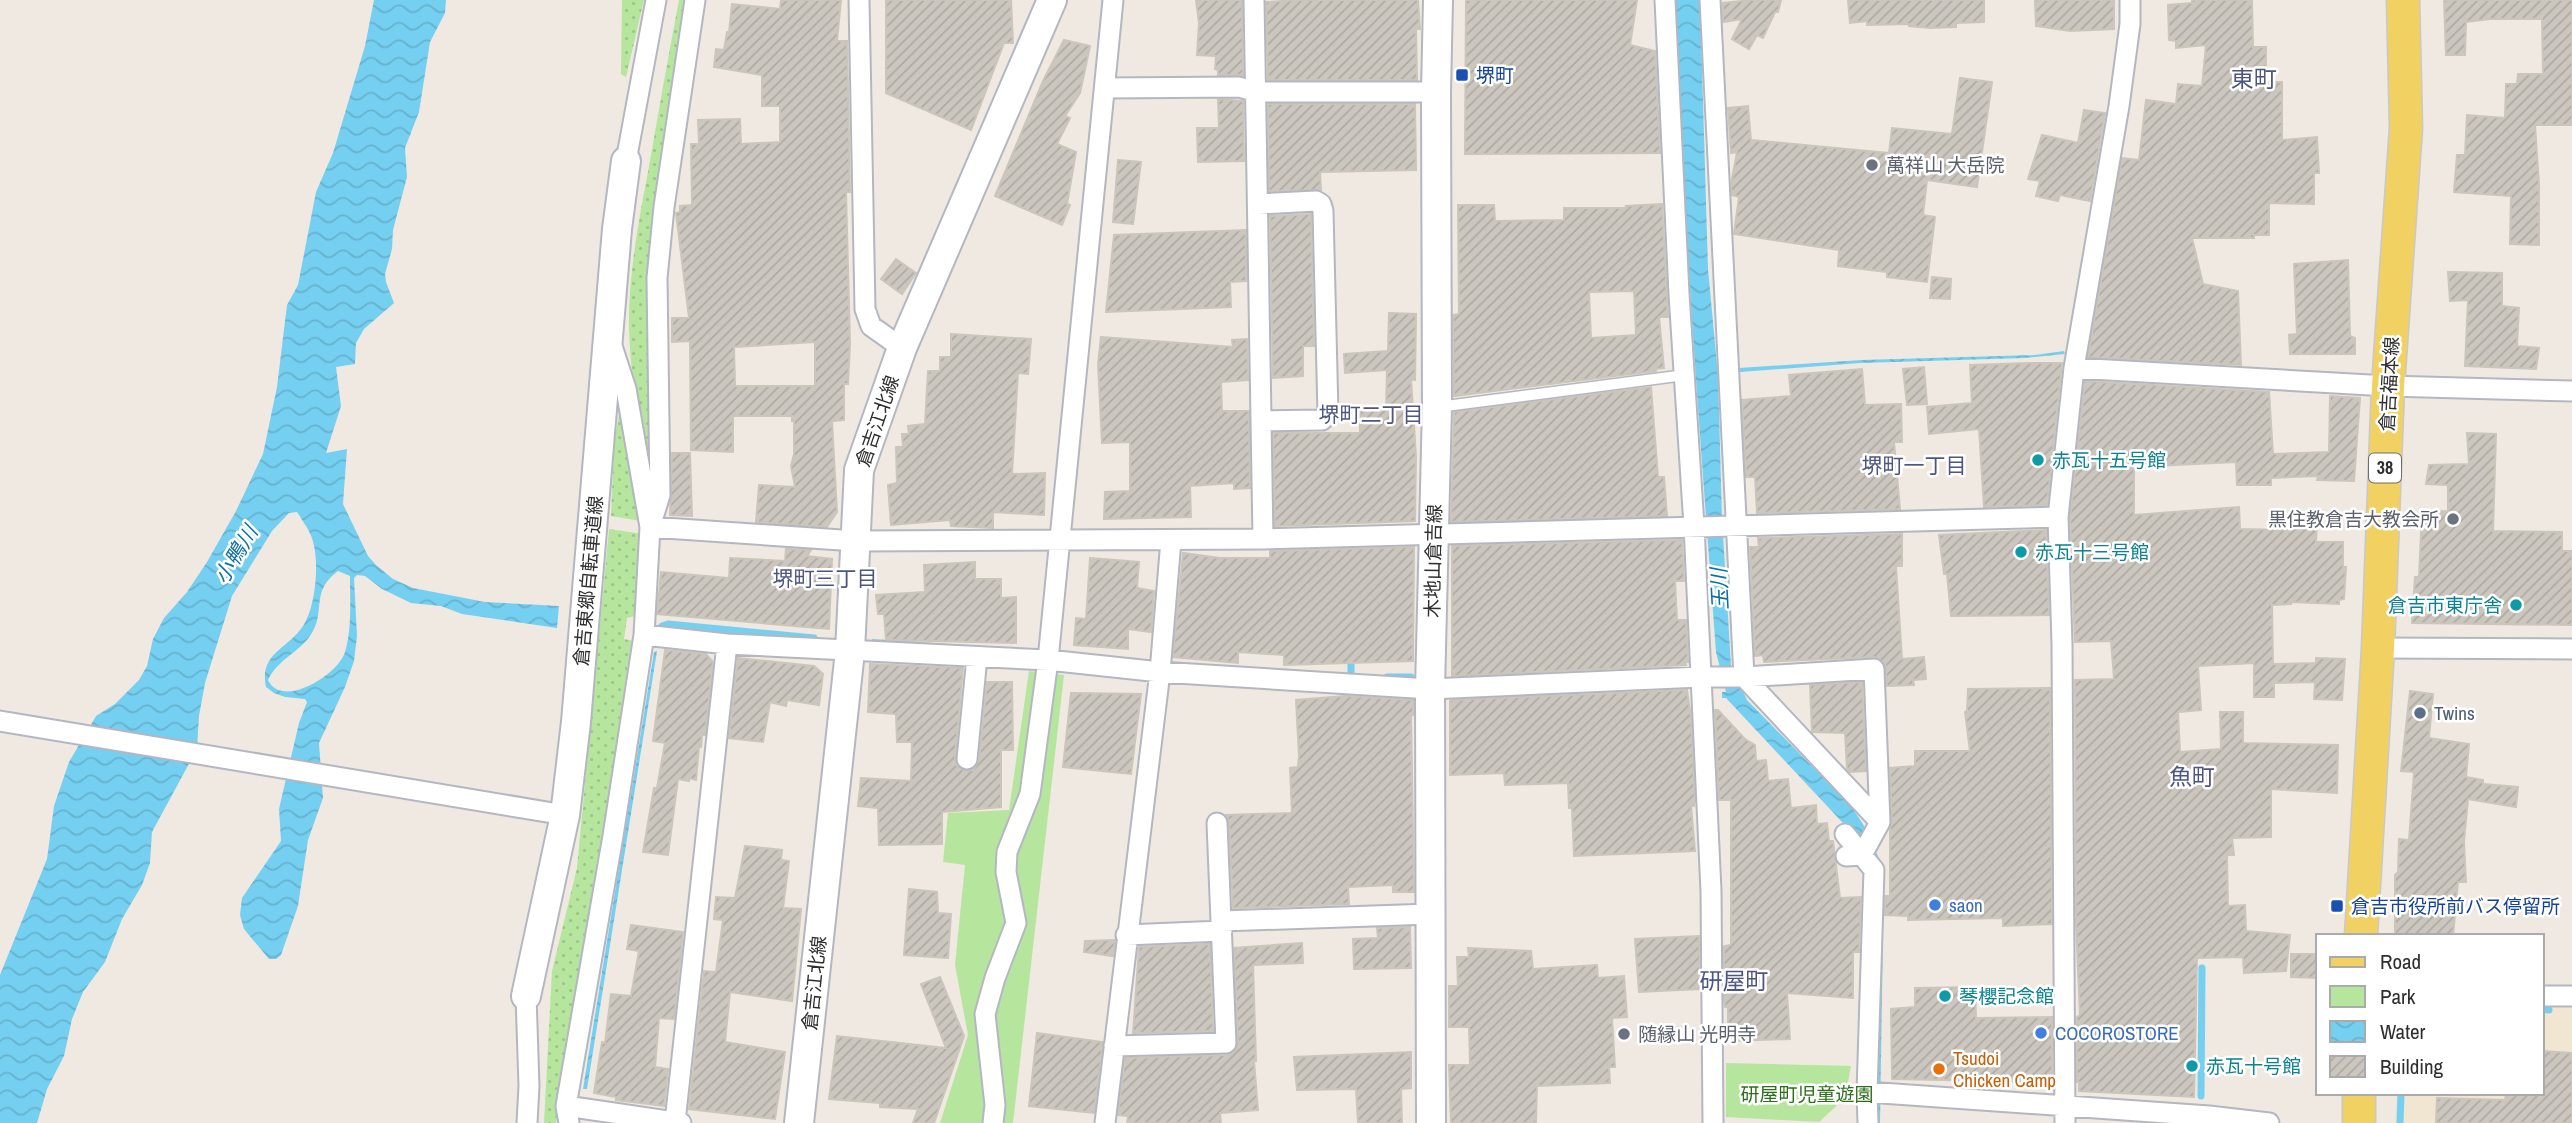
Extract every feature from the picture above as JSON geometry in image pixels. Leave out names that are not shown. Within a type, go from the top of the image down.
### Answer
[{"type":"main road","name":"倉吉江北線","points":[[799,1123],[850,651],[859,470],[902,348],[1052,0]]},
{"type":"main road","name":"木地山倉吉線","points":[[1431,1123],[1430,689],[1437,407],[1438,0]]},
{"type":"main road","name":"倉吉福本線","points":[[2361,934],[2378,648],[2388,386],[2406,128],[2403,0]]},
{"type":"main road","name":"倉吉東郷自転車道線","points":[[526,996],[565,815],[576,722],[617,229],[626,161]]},
{"type":"main road","points":[[2359,1095],[2359,1123]]},
{"type":"street","points":[[626,161],[656,0]]},
{"type":"street","points":[[650,527],[660,495],[657,278],[664,207],[695,0]]},
{"type":"street","points":[[859,0],[865,309],[871,326],[902,348]]},
{"type":"street","points":[[993,1123],[995,1105],[985,1014],[995,978],[1016,923],[1006,872],[1007,852],[1030,794],[1048,660],[1113,0]]},
{"type":"street","points":[[1254,0],[1263,539]]},
{"type":"street","points":[[1665,0],[1711,891],[1713,1123]]},
{"type":"street","points":[[1710,0],[1744,677],[1880,822]]},
{"type":"street","points":[[2064,1115],[2059,516],[2074,368],[2119,106],[2130,24],[2130,0]]},
{"type":"street","points":[[1105,88],[1239,87],[1256,92],[1436,92]]},
{"type":"street","points":[[1258,204],[1316,201],[1321,204],[1328,414],[1322,420],[1261,421]]},
{"type":"street","points":[[609,335],[626,389],[650,527],[644,635],[568,1115],[678,1122],[727,644]]},
{"type":"street","points":[[2074,368],[2388,386],[2572,390]]},
{"type":"street","points":[[650,527],[856,541],[1171,540],[1736,527],[2059,516]]},
{"type":"street","points":[[1105,1123],[1160,672],[1171,540]]},
{"type":"street","points":[[644,635],[727,644],[1048,660],[1160,672],[1430,689],[1744,677],[1874,669],[1880,822],[1854,856]]},
{"type":"street","points":[[2378,648],[2572,649]]},
{"type":"street","points":[[967,759],[977,657]]},
{"type":"street","points":[[0,721],[565,815]]},
{"type":"street","points":[[1114,1046],[1226,1043],[1217,824]]},
{"type":"street","points":[[1845,834],[1854,856],[1874,870],[1868,1123]]},
{"type":"street","points":[[1126,935],[1222,926],[1431,914]]},
{"type":"street","points":[[526,996],[530,1086],[527,1123]]},
{"type":"street","points":[[2544,996],[2572,996]]},
{"type":"street","points":[[1867,1091],[2064,1115],[2269,1123]]},
{"type":"lane","points":[[1437,407],[1685,375]]},
{"type":"shaded area","points":[[2544,1006],[2572,1007],[2572,1123],[2395,1123],[2396,1095],[2544,1095]]},
{"type":"green space","points":[[622,0],[644,0],[626,77],[621,74]]},
{"type":"green space","points":[[679,0],[689,0],[670,127],[654,493],[634,392],[629,310],[637,231]]},
{"type":"green space","points":[[621,412],[641,521],[611,516],[614,444]]},
{"type":"green space","points":[[609,529],[643,534],[639,615],[627,618],[624,639],[634,641],[635,649],[630,650],[596,887],[556,1123],[544,1123],[552,971],[577,868]]},
{"type":"green space","points":[[1029,671],[1064,675],[1013,1123],[940,1123],[968,1035],[955,965],[965,865],[943,862],[948,813],[1009,810]]},
{"type":"green space","name":"研屋町児童遊園","points":[[1726,1063],[1851,1066],[1845,1098],[1819,1122],[1726,1117]]},
{"type":"water","name":"小鴨川","points":[[374,0],[446,0],[445,13],[430,42],[419,112],[405,148],[407,177],[385,274],[394,303],[364,329],[356,343],[355,364],[336,367],[341,406],[326,453],[347,449],[343,504],[368,556],[393,579],[413,588],[485,602],[559,606],[557,628],[462,614],[441,606],[411,603],[382,589],[365,576],[357,575],[354,578],[357,636],[354,661],[319,743],[323,798],[308,840],[298,906],[281,955],[276,959],[269,959],[244,929],[240,915],[242,898],[281,841],[279,809],[299,723],[307,702],[305,699],[274,693],[266,687],[265,676],[270,659],[303,626],[315,588],[316,565],[311,537],[297,512],[289,513],[272,531],[232,596],[205,683],[197,749],[152,832],[150,863],[142,885],[122,919],[105,962],[83,992],[72,1019],[64,1056],[47,1089],[37,1123],[0,1123],[0,975],[47,859],[54,806],[69,762],[96,716],[115,704],[139,680],[147,666],[153,639],[164,618],[187,592],[207,562],[236,511],[263,454],[277,387],[287,305],[298,285],[316,192],[333,153],[365,46]],"holes":[[[338,571],[350,576],[349,634],[341,661],[310,685],[297,690],[275,688],[268,680],[272,672],[309,638],[316,623],[324,586]]]},
{"type":"water","name":"玉川","points":[[1674,0],[1700,0],[1708,269],[1718,375],[1722,518],[1731,666],[1747,700],[1851,806],[1863,824],[1884,869],[1880,1123],[1875,1123],[1879,868],[1857,838],[1726,698],[1722,698],[1722,692],[1726,692],[1716,652],[1687,245]]},
{"type":"water","points":[[2064,351],[2065,354],[2025,358],[1860,363],[1740,372],[1739,368],[1862,360],[2035,355]]},
{"type":"water","points":[[872,639],[1042,650],[873,642]]},
{"type":"water","points":[[657,651],[587,1089],[583,1089],[654,652]]},
{"type":"building","points":[[781,0],[841,0],[837,41],[847,41],[850,192],[846,192],[850,344],[848,384],[844,384],[844,420],[832,421],[837,512],[827,527],[756,522],[759,485],[795,487],[791,466],[794,454],[792,416],[733,416],[733,452],[691,450],[690,341],[672,342],[672,318],[689,318],[676,213],[680,212],[680,206],[692,205],[691,144],[699,144],[698,120],[740,119],[741,144],[780,142],[780,106],[762,106],[762,75],[714,67],[716,49],[724,50],[732,4],[780,9]],"holes":[[[815,342],[815,386],[735,386],[734,347]]]},
{"type":"building","points":[[886,0],[1011,0],[1013,43],[1004,43],[971,130],[886,93]]},
{"type":"building","points":[[1196,0],[1242,0],[1243,75],[1218,75],[1218,70],[1215,69],[1216,56],[1197,55],[1199,23]]},
{"type":"building","points":[[1418,0],[1420,29],[1416,29],[1417,80],[1268,80],[1266,2]]},
{"type":"building","points":[[1466,0],[1637,0],[1630,45],[1655,51],[1660,153],[1465,154]]},
{"type":"building","points":[[1781,0],[1778,12],[1775,12],[1763,38],[1757,35],[1749,49],[1732,39],[1742,19],[1723,22],[1723,3]]},
{"type":"building","points":[[1848,0],[1984,0],[1984,22],[1930,28],[1909,24],[1867,25],[1867,21],[1850,23]]},
{"type":"building","points":[[2035,0],[2114,0],[2114,29],[2070,31],[2036,26]]},
{"type":"building","points":[[2192,0],[2252,0],[2253,47],[2266,47],[2266,82],[2282,82],[2282,140],[2317,137],[2319,173],[2314,173],[2314,204],[2269,203],[2269,235],[2254,235],[2254,238],[2192,238],[2203,284],[2238,291],[2241,365],[2088,357],[2122,158],[2139,160],[2146,100],[2176,104],[2178,84],[2202,86],[2206,45],[2176,48],[2176,41],[2169,40],[2168,5],[2192,3]]},
{"type":"building","points":[[2444,0],[2572,0],[2572,125],[2535,125],[2539,245],[2510,244],[2511,196],[2454,192],[2457,155],[2465,155],[2467,115],[2505,118],[2506,84],[2517,84],[2518,74],[2543,74],[2542,19],[2466,22],[2465,55],[2446,55]]},
{"type":"building","points":[[1064,40],[1090,46],[1080,93],[1065,116],[1070,118],[1057,144],[1076,152],[1067,204],[1070,205],[1062,225],[995,196],[1043,81]]},
{"type":"building","points":[[1960,78],[1992,82],[1977,187],[1927,180],[1923,215],[1935,217],[1927,282],[1887,277],[1887,272],[1838,266],[1839,250],[1734,234],[1739,197],[1732,195],[1731,184],[1737,152],[1731,153],[1728,108],[1748,106],[1751,140],[1889,153],[1892,128],[1952,134]]},
{"type":"building","points":[[1218,99],[1243,101],[1244,161],[1198,162],[1197,128],[1219,128]]},
{"type":"building","points":[[1268,104],[1415,104],[1416,170],[1320,172],[1321,190],[1269,191]]},
{"type":"building","points":[[2084,110],[2105,113],[2090,201],[2060,195],[2058,201],[2036,196],[2040,181],[2028,179],[2042,135],[2078,143]]},
{"type":"building","points":[[1118,160],[1141,162],[1133,224],[1113,222]]},
{"type":"building","points":[[1662,204],[1668,317],[1659,317],[1664,368],[1454,396],[1453,315],[1459,314],[1458,205],[1494,205],[1495,221],[1564,220],[1564,208],[1627,208],[1626,206]],"holes":[[[1634,291],[1636,335],[1591,338],[1589,292]]]},
{"type":"building","points":[[1311,214],[1314,346],[1303,346],[1303,376],[1273,378],[1270,216]]},
{"type":"building","points":[[1246,230],[1246,281],[1230,282],[1231,307],[1106,312],[1114,235]]},
{"type":"building","points":[[896,259],[916,273],[902,294],[881,279]]},
{"type":"building","points":[[2348,260],[2350,336],[2355,338],[2355,354],[2290,354],[2289,335],[2297,334],[2294,264]]},
{"type":"building","points":[[2448,272],[2502,273],[2502,306],[2519,308],[2517,346],[2539,348],[2536,369],[2465,366],[2468,300],[2450,301]]},
{"type":"building","points":[[1932,277],[1951,279],[1950,299],[1930,298]]},
{"type":"building","points":[[1389,313],[1416,314],[1415,380],[1411,379],[1416,457],[1415,521],[1275,526],[1273,433],[1360,433],[1360,409],[1386,409],[1387,370],[1345,373],[1344,354],[1388,351]]},
{"type":"building","points":[[951,334],[1031,339],[1028,374],[1018,373],[1012,474],[1045,473],[1044,515],[993,512],[993,528],[951,526],[950,520],[891,525],[888,485],[897,483],[896,447],[903,447],[902,434],[909,434],[908,426],[925,424],[928,371],[940,371],[940,357],[951,357]]},
{"type":"building","points":[[1101,337],[1233,347],[1232,340],[1247,339],[1248,380],[1221,382],[1222,411],[1249,411],[1250,488],[1234,489],[1234,483],[1190,486],[1191,517],[1104,519],[1105,492],[1130,491],[1130,442],[1102,443],[1098,364]]},
{"type":"building","points":[[2062,363],[2047,505],[1984,507],[1979,429],[1929,434],[1927,407],[1972,403],[1970,365]]},
{"type":"building","points":[[1924,367],[1927,404],[1907,405],[1903,369]]},
{"type":"building","points":[[1862,369],[1865,405],[1901,404],[1902,442],[1894,442],[1900,509],[1757,513],[1755,477],[1746,477],[1742,400],[1791,396],[1789,375]]},
{"type":"building","points":[[2085,381],[2269,392],[2273,454],[2329,452],[2330,396],[2360,398],[2354,481],[2317,480],[2318,476],[2271,478],[2271,485],[2237,485],[2236,462],[2134,467],[2134,515],[2239,507],[2240,529],[2290,530],[2291,518],[2317,516],[2316,542],[2343,542],[2343,567],[2346,567],[2344,599],[2339,600],[2339,604],[2291,602],[2272,605],[2273,664],[2316,663],[2316,658],[2345,659],[2342,700],[2314,699],[2315,682],[2274,683],[2274,697],[2254,697],[2254,663],[2198,666],[2201,710],[2178,712],[2180,752],[2221,749],[2220,712],[2243,712],[2243,743],[2338,745],[2337,793],[2271,789],[2271,837],[2232,838],[2234,855],[2227,855],[2228,906],[2245,905],[2246,931],[2290,935],[2286,971],[2244,973],[2243,957],[2197,958],[2194,1097],[2079,1091],[2077,1082],[2077,1017],[2080,1015],[2076,923],[2075,680],[2114,679],[2111,641],[2075,642],[2070,517]]},
{"type":"building","points":[[1651,387],[1658,477],[1664,477],[1667,516],[1451,522],[1454,412]]},
{"type":"building","points":[[2467,433],[2496,434],[2493,531],[2562,532],[2562,551],[2572,551],[2572,625],[2412,623],[2415,577],[2419,577],[2422,512],[2448,511],[2448,485],[2426,484],[2429,465],[2469,464]]},
{"type":"building","points":[[672,453],[690,453],[692,516],[670,515]]},
{"type":"building","points":[[2046,530],[2049,615],[1951,616],[1947,574],[1944,574],[1939,535]]},
{"type":"building","points":[[1902,534],[1902,566],[1896,566],[1902,659],[1924,657],[1926,679],[1913,680],[1914,685],[1887,686],[1885,663],[1874,657],[1764,662],[1763,655],[1755,656],[1750,547],[1759,547],[1758,538]]},
{"type":"building","points":[[1682,540],[1684,581],[1675,581],[1677,620],[1686,620],[1686,665],[1452,676],[1452,546]]},
{"type":"building","points":[[1414,547],[1413,661],[1284,665],[1284,655],[1238,652],[1238,663],[1173,657],[1183,553],[1220,558],[1270,558],[1270,551]]},
{"type":"building","points":[[786,549],[811,550],[807,556],[832,559],[829,629],[657,614],[661,572],[729,578],[730,558],[785,561]]},
{"type":"building","points":[[1090,558],[1139,562],[1137,588],[1154,591],[1151,632],[1128,629],[1128,649],[1074,645],[1076,618],[1086,619]]},
{"type":"building","points":[[975,562],[975,579],[1001,579],[1001,598],[1016,597],[1016,643],[886,640],[884,614],[878,614],[876,595],[925,592],[924,565]]},
{"type":"building","points":[[665,650],[706,654],[713,662],[705,735],[702,735],[699,747],[696,780],[678,779],[668,855],[643,852],[665,743],[653,741]]},
{"type":"building","points":[[738,658],[814,666],[823,674],[819,705],[787,700],[786,706],[770,702],[763,742],[729,738]]},
{"type":"building","points":[[870,664],[963,668],[955,758],[956,765],[965,771],[973,770],[979,761],[987,682],[1012,682],[1013,750],[1001,750],[1001,807],[942,812],[942,844],[879,845],[878,808],[858,806],[861,778],[911,781],[912,742],[897,742],[896,714],[868,712]]},
{"type":"building","points":[[1862,682],[1866,771],[1850,772],[1847,769],[1845,733],[1812,732],[1810,685]]},
{"type":"building","points":[[2050,688],[2052,924],[2003,926],[2003,918],[1908,920],[1908,916],[1885,915],[1885,896],[1890,896],[1890,768],[1915,766],[1915,751],[1970,751],[1965,712],[1968,689]]},
{"type":"building","points":[[1687,690],[1691,717],[1695,800],[1694,806],[1691,806],[1695,851],[1574,856],[1568,783],[1505,785],[1504,773],[1450,775],[1452,700]]},
{"type":"building","points":[[2410,691],[2433,694],[2429,738],[2469,744],[2466,777],[2483,780],[2483,784],[2518,787],[2516,807],[2468,799],[2464,842],[2466,882],[2458,882],[2453,934],[2395,934],[2395,875],[2398,872],[2399,839],[2409,840],[2414,772],[2401,771]]},
{"type":"building","points":[[1071,693],[1141,694],[1131,774],[1063,767]]},
{"type":"building","points":[[1345,696],[1413,700],[1414,892],[1393,892],[1393,885],[1348,887],[1349,904],[1233,908],[1229,822],[1226,815],[1292,813],[1290,768],[1298,767],[1299,756],[1296,700]]},
{"type":"building","points":[[1715,710],[1755,745],[1756,761],[1766,760],[1768,781],[1788,779],[1791,808],[1816,805],[1817,824],[1827,823],[1829,841],[1833,841],[1840,898],[1861,897],[1859,952],[1853,952],[1853,998],[1787,993],[1790,1039],[1728,1041],[1728,1007],[1725,1007],[1724,1000],[1724,946],[1731,945],[1731,800],[1719,800]]},
{"type":"building","points":[[745,846],[782,850],[781,860],[789,861],[783,908],[801,909],[792,1001],[730,992],[725,1042],[785,1052],[775,1119],[689,1109],[704,971],[716,972],[723,920],[714,919],[716,897],[735,898]]},
{"type":"building","points":[[909,889],[937,892],[938,913],[951,914],[948,958],[904,955]]},
{"type":"building","points":[[631,925],[683,932],[674,1019],[659,1018],[655,1067],[668,1069],[664,1106],[616,1100],[616,1097],[594,1093],[602,1042],[605,1043],[611,994],[631,996],[639,951],[627,949]]},
{"type":"building","points":[[1410,927],[1411,968],[1354,969],[1353,939],[1378,938],[1377,928]]},
{"type":"building","points":[[1699,936],[1700,989],[1639,992],[1635,939]]},
{"type":"building","points":[[1115,940],[1113,956],[1084,952],[1085,941]]},
{"type":"building","points":[[1302,943],[1303,963],[1253,965],[1254,1061],[1258,1110],[1220,1113],[1221,1123],[1127,1123],[1128,1116],[1118,1115],[1125,1058],[1226,1055],[1236,1049],[1238,1042],[1234,948]]},
{"type":"building","points":[[1210,944],[1213,1031],[1133,1033],[1139,947]]},
{"type":"building","points":[[1468,948],[1531,951],[1533,969],[1597,965],[1598,978],[1624,976],[1627,1017],[1612,1018],[1615,1067],[1609,1067],[1610,1083],[1537,1086],[1536,1123],[1451,1123],[1449,1065],[1470,1065],[1469,1027],[1449,1027],[1449,986],[1458,986],[1457,957],[1469,957]]},
{"type":"building","points":[[2291,954],[2316,954],[2316,978],[2291,977]]},
{"type":"building","points":[[940,977],[964,1036],[934,1123],[913,1123],[918,1109],[880,1107],[880,1103],[829,1099],[837,1036],[946,1048],[921,984]]},
{"type":"building","points":[[1975,987],[1976,1018],[2052,1017],[2052,1082],[1892,1079],[1891,1009],[1915,1007],[1915,988]]},
{"type":"building","points":[[1037,1033],[1103,1042],[1094,1113],[1029,1106]]},
{"type":"building","points":[[2544,1051],[2572,1053],[2572,1123],[2436,1123],[2437,1098],[2505,1100],[2506,1095],[2544,1095]]},
{"type":"building","points":[[1411,1052],[1411,1088],[1401,1089],[1402,1123],[1358,1123],[1356,1089],[1297,1090],[1294,1057]]},
{"type":"waterway","points":[[662,626],[668,624],[814,638]]},
{"type":"waterway","points":[[1351,655],[1351,677]]},
{"type":"waterway","points":[[1387,677],[1411,677]]},
{"type":"waterway","points":[[2201,1096],[2202,968]]},
{"type":"waterway","points":[[2544,1009],[2549,1010]]},
{"type":"waterway","points":[[2400,1123],[2401,1095]]},
{"type":"place","name":"堺町","points":[[1462,75]]},
{"type":"place","name":"萬祥山 大岳院","points":[[1872,165]]},
{"type":"place","name":"赤瓦十五号館","points":[[2038,460]]},
{"type":"place","name":"黒住教倉吉大教会所","points":[[2453,519]]},
{"type":"place","name":"赤瓦十三号館","points":[[2021,552]]},
{"type":"place","name":"倉吉市東庁舎","points":[[2516,605]]},
{"type":"place","name":"Twins","points":[[2420,713]]},
{"type":"place","name":"saon","points":[[1935,905]]},
{"type":"place","name":"倉吉市役所前バス停留所","points":[[2337,906]]},
{"type":"place","name":"琴櫻記念館","points":[[1945,996]]},
{"type":"place","name":"COCOROSTORE","points":[[2041,1033]]},
{"type":"place","name":"随縁山 光明寺","points":[[1624,1034]]},
{"type":"place","name":"赤瓦十号館","points":[[2192,1066]]},
{"type":"place","name":"Tsudoi Chicken Camp","points":[[1939,1069]]},
{"type":"district","name":"東町","points":[[2254,79]]},
{"type":"district","name":"堺町二丁目","points":[[1371,415]]},
{"type":"district","name":"堺町一丁目","points":[[1914,466]]},
{"type":"district","name":"堺町三丁目","points":[[825,579]]},
{"type":"district","name":"魚町","points":[[2192,777]]},
{"type":"district","name":"研屋町","points":[[1734,981]]}]
